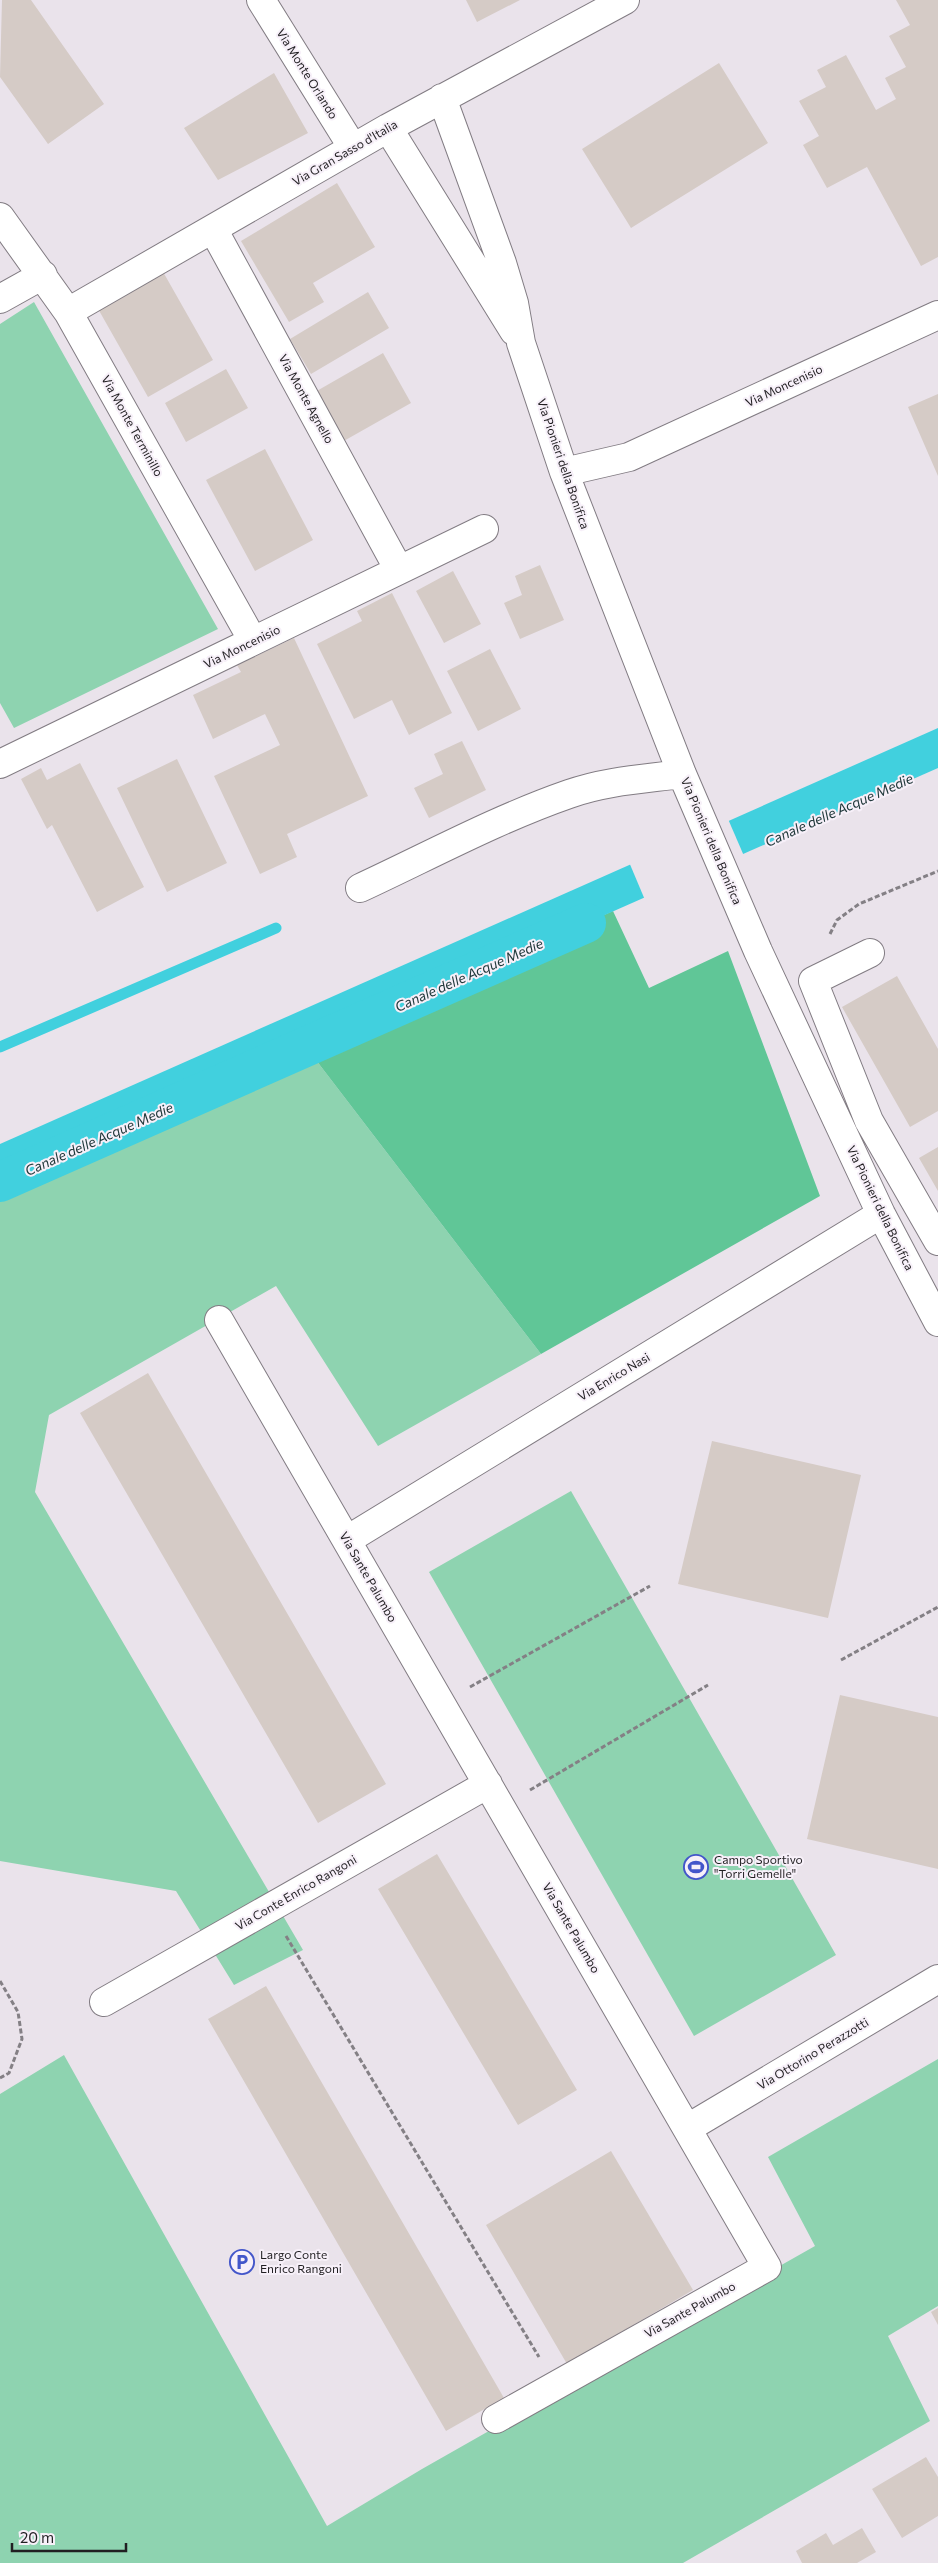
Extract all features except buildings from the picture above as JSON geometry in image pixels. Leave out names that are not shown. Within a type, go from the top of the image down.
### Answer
[{"type":"street","name":"Via Monte Orlando","points":[[261,0],[353,148]]},
{"type":"street","name":"Via Gran Sasso d'Italia","points":[[68,312],[442,98],[585,10],[625,0]]},
{"type":"street","name":"Via Pionieri della Bonifica","points":[[442,98],[502,263],[514,303],[521,343],[564,472],[682,774],[758,950],[881,1214],[938,1322]]},
{"type":"street","name":"Via Pionieri della Bonifica","points":[[388,128],[521,343]]},
{"type":"street","name":"Via Monte Terminillo","points":[[0,217],[68,312],[253,642]]},
{"type":"street","name":"Via Monte Agnello","points":[[213,229],[400,570]]},
{"type":"street","points":[[0,299],[43,275]]},
{"type":"street","name":"Via Moncenisio","points":[[564,472],[629,457],[938,315]]},
{"type":"street","name":"Via Moncenisio","points":[[574,500],[629,457]]},
{"type":"street","name":"Via Moncenisio","points":[[0,764],[484,529]]},
{"type":"street","points":[[360,888],[532,808],[570,794],[622,782],[682,774]]},
{"type":"street","points":[[870,953],[814,982],[869,1121],[938,1241]]},
{"type":"street","name":"Via Enrico Nasi","points":[[347,1540],[881,1214]]},
{"type":"street","name":"Via Sante Palumbo","points":[[219,1320],[767,2267],[496,2419]]},
{"type":"street","name":"Via Conte Enrico Rangoni","points":[[104,2002],[269,1908],[495,1795]]},
{"type":"street","name":"Via Ottorino Perazzotti","points":[[688,2128],[938,1979]]},
{"type":"path","points":[[814,982],[824,946],[837,920],[859,904],[938,871]]},
{"type":"path","points":[[441,1703],[650,1586]]},
{"type":"path","points":[[841,1660],[938,1607]]},
{"type":"path","points":[[495,1795],[708,1685]]},
{"type":"path","points":[[269,1908],[556,2386]]},
{"type":"path","points":[[0,1981],[18,2012],[22,2039],[8,2073],[0,2078]]},
{"type":"green space","points":[[34,302],[218,629],[14,728],[0,703],[0,324]]},
{"type":"green space","points":[[613,911],[649,988],[728,951],[820,1196],[541,1354],[306,1047]]},
{"type":"green space","points":[[306,1047],[541,1354],[378,1446],[276,1286],[49,1415],[35,1492],[303,1950],[234,1985],[176,1891],[0,1861],[0,1182]]},
{"type":"green space","points":[[571,1491],[836,1955],[694,2036],[429,1572]]},
{"type":"green space","points":[[64,2055],[327,2526],[422,2469],[815,2246],[768,2157],[938,2059],[938,2306],[888,2336],[930,2421],[683,2563],[0,2563],[0,2094]]},
{"type":"water","points":[[938,728],[938,768],[0,1182],[0,1144]]},
{"type":"pier","points":[[728,819],[744,856],[645,900],[629,862]]},
{"type":"waterway","name":"Canale delle Acque Medie","points":[[0,1182],[586,923]]},
{"type":"waterway","points":[[0,1047],[276,928]]},
{"type":"place","name":"Campo Sportivo \"Torri Gemelle\"","points":[[696,1867]]},
{"type":"place","name":"Largo Conte Enrico Rangoni","points":[[242,2262]]}]
